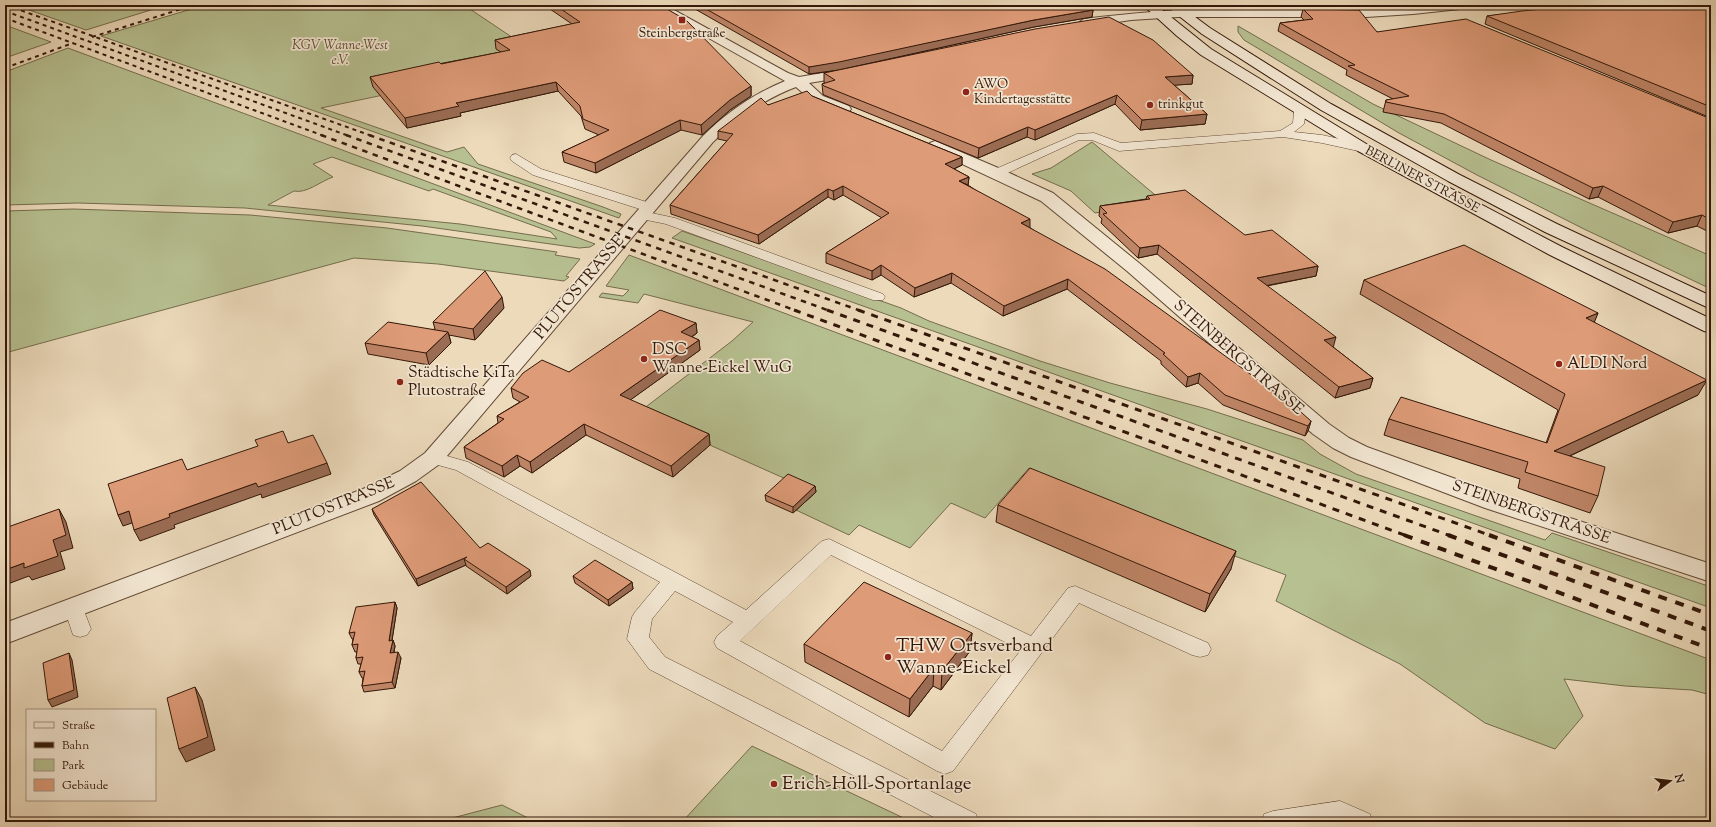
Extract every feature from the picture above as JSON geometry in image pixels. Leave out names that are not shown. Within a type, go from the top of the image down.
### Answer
[{"type":"street","points":[[656,5],[769,70],[798,81],[818,99],[865,118]]},
{"type":"street","points":[[1074,25],[1128,16],[1154,9],[1320,9],[1394,13],[1460,5]]},
{"type":"street","name":"BERLINER STRASSE","points":[[1154,9],[1206,52],[1300,111],[1363,148],[1556,251],[1711,327]]},
{"type":"street","name":"BERLINER STRASSE","points":[[1176,9],[1326,107],[1454,178],[1559,232],[1711,303]]},
{"type":"street","points":[[1434,9],[1460,20]]},
{"type":"street","name":"PLUTOSTRASSE","points":[[5,634],[77,618],[371,495],[408,476],[433,458],[645,211],[708,139],[729,118],[755,100],[776,89],[798,81],[839,75],[865,69]]},
{"type":"street","name":"STEINBERGSTRASSE","points":[[919,140],[997,173],[1047,197],[1072,216],[1321,429],[1342,443],[1359,452],[1494,502],[1711,573]]},
{"type":"lane","points":[[1283,134],[1298,124],[1300,111]]},
{"type":"lane","points":[[997,173],[1077,137],[1094,136],[1119,147],[1283,134],[1322,138],[1363,148]]},
{"type":"lane","points":[[516,158],[537,172],[610,196],[670,221],[878,297]]},
{"type":"lane","points":[[433,458],[462,466],[748,621]]},
{"type":"lane","points":[[1035,647],[829,546],[725,642],[945,764],[1035,647],[1075,593],[1200,649]]},
{"type":"lane","points":[[673,580],[642,617],[638,639],[657,662],[967,822]]},
{"type":"lane","points":[[1273,822],[1340,812],[1361,822]]},
{"type":"green space","points":[[15,5],[167,5],[86,30]]},
{"type":"green space","name":"KGV Wanne-West e.V.","points":[[205,5],[464,5],[540,56],[532,64],[321,108],[447,152],[464,147],[478,164],[603,207],[621,214],[619,218],[101,36]]},
{"type":"green space","points":[[5,25],[51,42],[5,58]]},
{"type":"green space","points":[[1238,26],[1373,104],[1491,160],[1711,256],[1711,289],[1584,229],[1477,175],[1399,133],[1244,40],[1238,32]]},
{"type":"green space","points":[[68,48],[595,244],[590,247],[579,248],[422,226],[245,208],[78,203],[5,205],[5,72]],"holes":[[[332,157],[429,191],[433,189],[551,232],[557,239],[460,224],[268,205],[294,191],[303,191],[333,177],[313,164]]]},
{"type":"green space","points":[[1092,142],[1163,202],[1095,213],[1071,191],[1032,174],[1051,168]]},
{"type":"green space","points":[[73,209],[250,215],[387,228],[557,252],[555,255],[580,259],[566,276],[569,277],[564,281],[438,264],[354,258],[5,353],[5,211]]},
{"type":"green space","points":[[682,231],[901,308],[929,321],[1040,361],[1110,383],[1207,409],[1303,440],[1320,454],[1356,474],[1545,540],[1552,533],[1711,587],[1711,608],[672,238]]},
{"type":"green space","points":[[629,255],[1711,660],[1711,695],[1692,690],[1625,686],[1564,679],[1583,716],[1555,749],[1485,723],[1400,664],[1276,601],[1286,575],[1205,545],[1029,468],[985,518],[951,503],[910,548],[859,525],[849,535],[796,510],[815,492],[638,413],[732,341],[753,322],[644,294],[638,303],[599,297],[602,293],[623,296],[629,290],[606,286]]},
{"type":"green space","name":"Erich-Höll-Sportanlage","points":[[752,746],[912,822],[682,822]]},
{"type":"green space","points":[[502,805],[536,822],[437,822]]},
{"type":"building","points":[[555,5],[660,5],[686,20],[751,86],[730,100],[701,125],[680,120],[595,163],[562,152],[609,130],[583,119],[580,106],[556,82],[456,103],[459,106],[405,118],[370,77],[439,62],[441,64],[510,50],[495,40],[580,22]]},
{"type":"building","points":[[699,5],[1084,5],[1093,10],[1034,20],[839,62],[809,67]]},
{"type":"building","points":[[1583,5],[1711,5],[1711,107],[1487,16]]},
{"type":"building","points":[[1303,9],[1359,10],[1377,32],[1466,19],[1711,119],[1711,220],[1702,215],[1673,222],[1603,186],[1593,188],[1444,114],[1386,102],[1386,100],[1409,96],[1348,66],[1355,65],[1280,23],[1313,19]]},
{"type":"building","points":[[1109,17],[1153,40],[1193,75],[1165,77],[1207,114],[1142,120],[1117,95],[1035,130],[1028,127],[979,148],[822,84],[835,80],[824,73],[1035,29]]},
{"type":"building","points":[[807,91],[812,96],[962,157],[945,164],[969,177],[959,181],[1030,219],[1021,223],[1105,269],[1293,405],[1311,421],[1308,426],[1225,395],[1200,373],[1188,377],[1163,354],[1165,353],[1068,279],[1004,306],[952,273],[915,288],[881,265],[872,271],[826,253],[889,213],[843,186],[833,191],[828,189],[758,235],[670,205],[733,134],[718,131],[761,98],[768,105]]},
{"type":"building","points":[[1185,190],[1245,235],[1272,230],[1318,266],[1257,278],[1336,337],[1324,340],[1373,378],[1339,387],[1159,245],[1140,248],[1103,214],[1107,213],[1100,206],[1150,199],[1147,196]]},
{"type":"building","name":"ALDI Nord","points":[[1464,245],[1598,313],[1586,318],[1707,380],[1554,451],[1605,467],[1598,496],[1525,472],[1528,462],[1389,419],[1401,397],[1547,443],[1565,394],[1364,280]]},
{"type":"building","points":[[485,271],[502,297],[473,329],[433,322]]},
{"type":"building","points":[[660,310],[696,323],[681,332],[699,340],[620,395],[709,434],[671,466],[584,424],[530,462],[517,455],[502,466],[464,447],[504,419],[497,416],[529,397],[511,388],[523,373],[542,360],[569,372]]},
{"type":"building","points":[[388,322],[448,332],[426,353],[365,343]]},
{"type":"building","points":[[283,431],[288,443],[313,435],[327,463],[258,487],[256,483],[169,514],[170,517],[134,530],[129,511],[118,515],[108,484],[182,459],[187,470],[258,446],[255,440]]},
{"type":"building","points":[[1030,468],[1236,551],[1210,594],[998,505]]},
{"type":"building","points":[[788,474],[815,486],[793,507],[765,495]]},
{"type":"building","points":[[421,482],[480,548],[488,543],[530,570],[506,587],[464,559],[467,557],[416,579],[372,509]]},
{"type":"building","points":[[59,509],[66,535],[53,540],[58,556],[24,568],[24,563],[5,570],[5,528]]},
{"type":"building","points":[[595,560],[632,582],[608,600],[573,576]]},
{"type":"building","name":"THW Ortsverband Wanne-Eickel","points":[[864,582],[972,633],[942,671],[934,668],[910,699],[804,644]]},
{"type":"building","points":[[395,602],[389,641],[393,640],[390,653],[398,652],[392,682],[362,686],[365,671],[359,672],[363,657],[356,658],[358,644],[352,645],[355,632],[349,633],[356,607]]},
{"type":"building","points":[[69,653],[74,690],[48,700],[43,663]]},
{"type":"building","points":[[195,687],[208,737],[179,749],[167,698]]},
{"type":"railway","points":[[6,5],[94,36]]},
{"type":"railway","points":[[94,36],[194,5]]},
{"type":"railway","points":[[5,11],[349,136]]},
{"type":"railway","points":[[5,18],[73,43]]},
{"type":"railway","points":[[94,36],[372,136]]},
{"type":"railway","points":[[5,68],[73,43]]},
{"type":"railway","points":[[73,43],[324,136]]},
{"type":"railway","points":[[321,135],[797,311]]},
{"type":"railway","points":[[346,135],[830,311]]},
{"type":"railway","points":[[369,135],[861,311]]},
{"type":"railway","points":[[794,310],[1407,536]]},
{"type":"railway","points":[[827,310],[1451,536]]},
{"type":"railway","points":[[858,310],[1492,536]]},
{"type":"railway","points":[[1404,535],[1711,649]]},
{"type":"railway","points":[[1448,535],[1711,631]]},
{"type":"railway","points":[[1489,535],[1711,615]]},
{"type":"place","name":"Steinbergstraße","points":[[682,20]]},
{"type":"place","name":"AWO Kindertagesstätte","points":[[966,92]]},
{"type":"place","name":"trinkgut","points":[[1150,105]]},
{"type":"place","name":"DSC Wanne-Eickel WuG","points":[[644,359]]},
{"type":"place","name":"ALDI Nord","points":[[1559,364]]},
{"type":"place","name":"Städtische KiTa Plutostraße","points":[[400,382]]},
{"type":"place","name":"THW Ortsverband Wanne-Eickel","points":[[888,657]]},
{"type":"place","name":"Erich-Höll-Sportanlage","points":[[774,784]]}]
